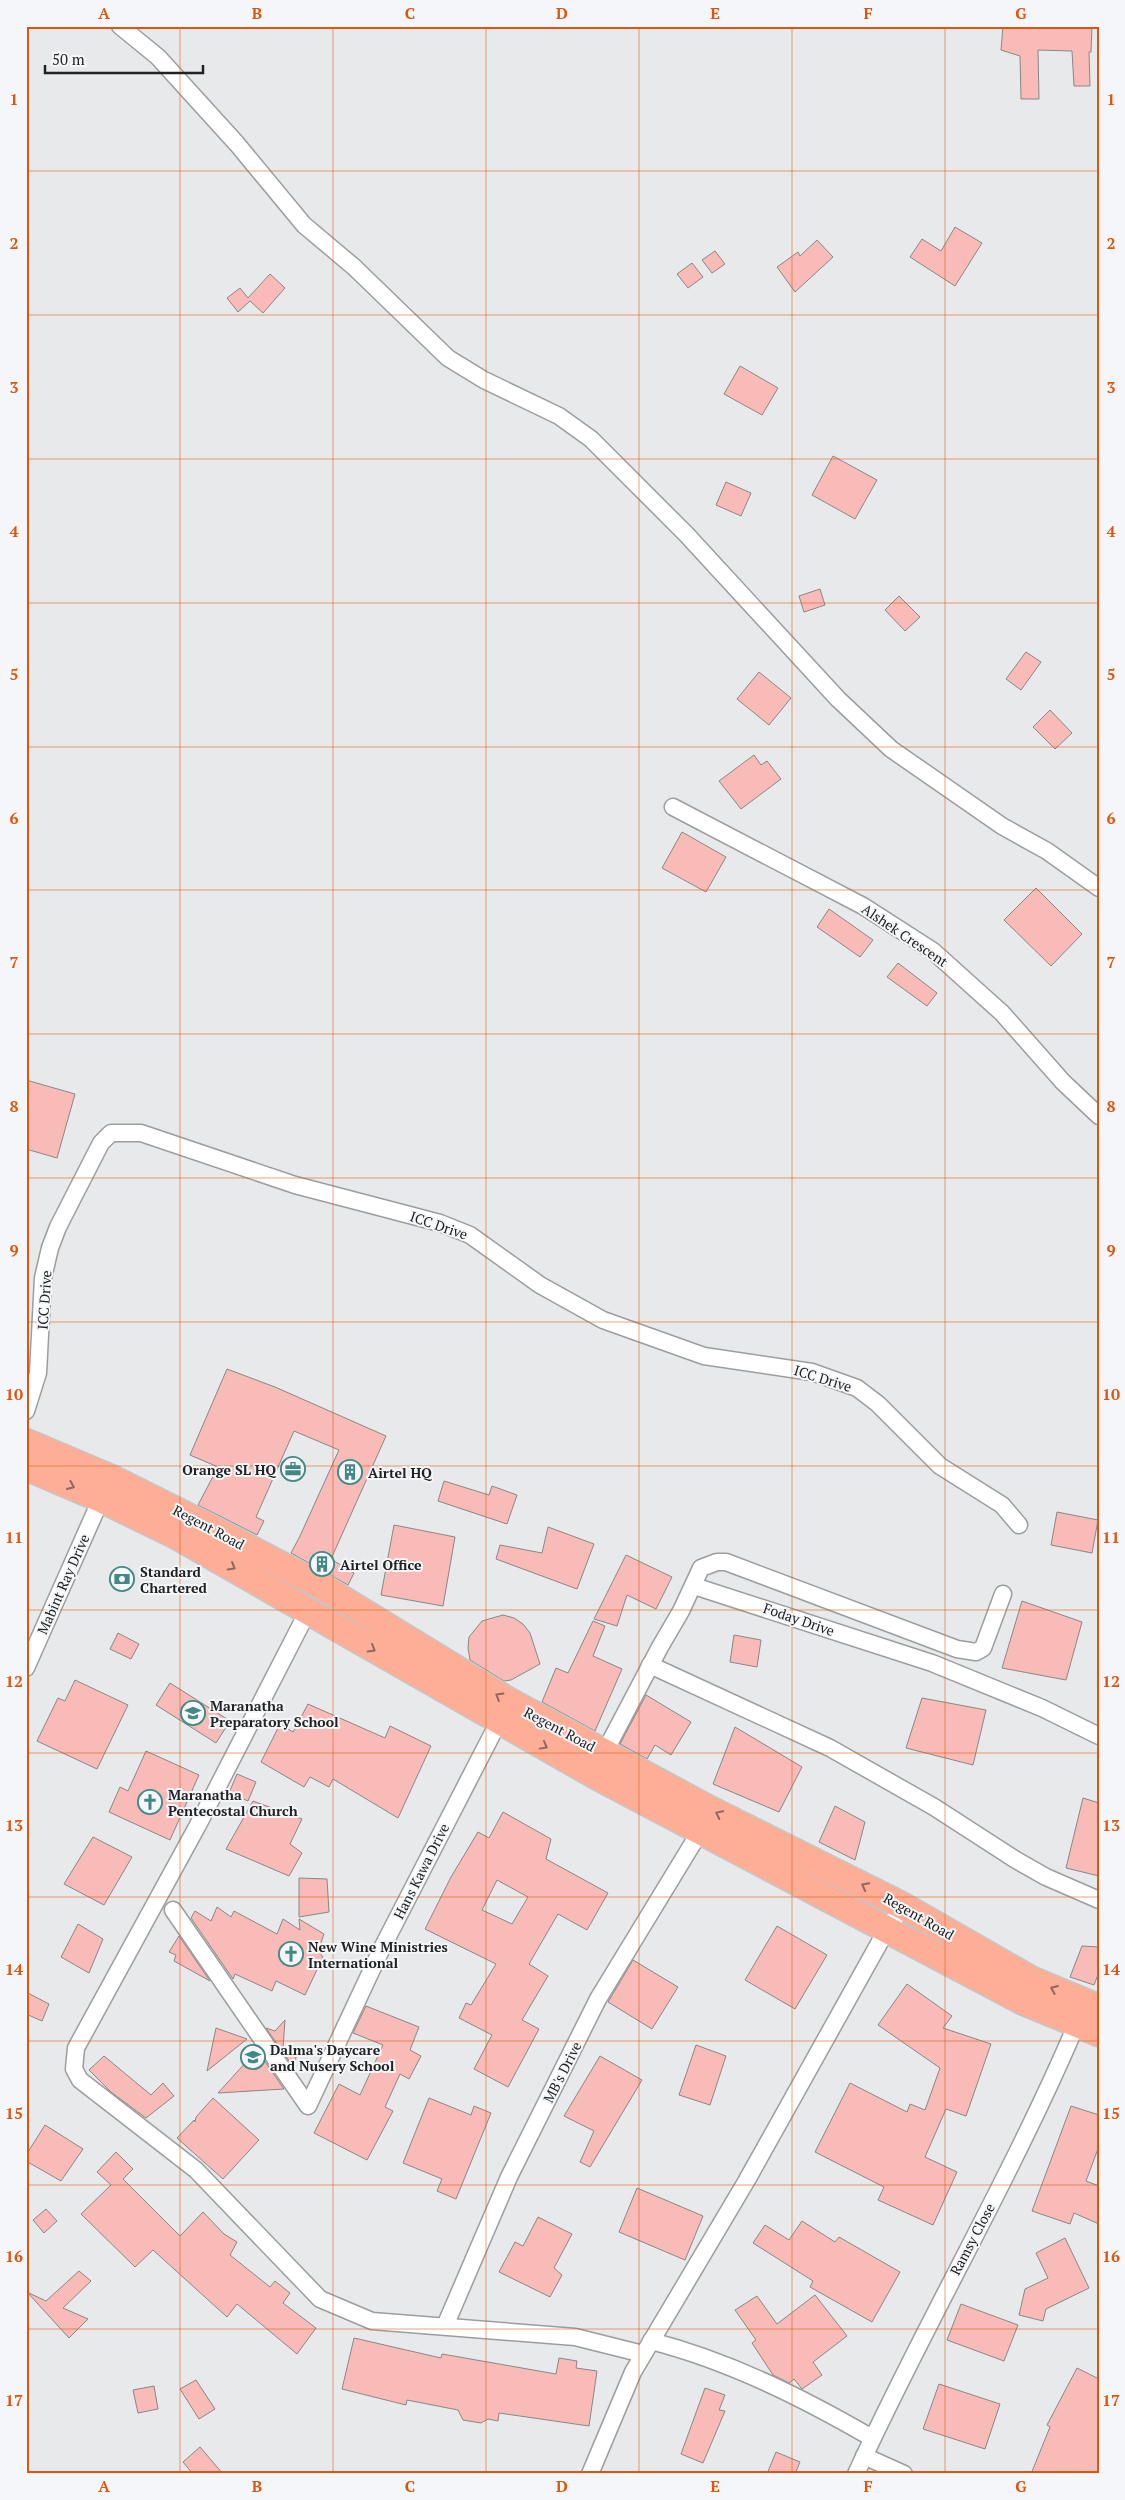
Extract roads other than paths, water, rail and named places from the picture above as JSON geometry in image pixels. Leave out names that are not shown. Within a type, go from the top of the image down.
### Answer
[{"type":"main road","name":"Regent Road","points":[[26,1442],[111,1478],[202,1536],[308,1611],[498,1721],[709,1809],[903,1906],[1090,2017]]},
{"type":"main road","name":"Regent Road","points":[[26,1467],[101,1499],[202,1536],[321,1586],[507,1700],[701,1830],[886,1931],[1022,2001],[1090,2017]]},
{"type":"street","points":[[120,26],[158,57],[237,144],[304,226],[354,267],[448,358],[484,380],[558,416],[591,439],[686,534],[838,699],[891,749],[1002,826],[1047,851],[1099,888]]},
{"type":"street","name":"Alshek Crescent","points":[[673,807],[863,906],[932,951],[1002,1013],[1063,1082],[1099,1116]]},
{"type":"street","name":"ICC Drive","points":[[26,1411],[38,1372],[43,1278],[58,1227],[101,1143],[110,1133],[141,1134],[295,1185],[440,1223],[470,1235],[540,1284],[603,1320],[671,1345],[704,1356],[812,1372],[858,1388],[878,1404],[940,1466],[964,1483],[1002,1505],[1019,1525]]},
{"type":"street","name":"Mabint Ray Drive","points":[[26,1668],[101,1499]]},
{"type":"street","points":[[599,1763],[694,1586],[701,1568],[717,1562],[726,1562],[957,1649],[976,1652],[983,1648],[1003,1594]]},
{"type":"street","name":"Foday Drive","points":[[694,1586],[932,1663],[1042,1708],[1099,1736]]},
{"type":"street","points":[[308,1611],[198,1824],[76,2048],[74,2068],[80,2080],[196,2170],[320,2299],[372,2321],[575,2337],[647,2347],[682,2349],[755,2378],[826,2411],[872,2438]]},
{"type":"street","points":[[650,1665],[830,1748],[934,1807],[1046,1877],[1099,1900]]},
{"type":"street","name":"Hans Kawa Drive","points":[[174,1910],[308,2106],[381,1950],[498,1721]]},
{"type":"street","name":"MB's Drive","points":[[445,2326],[509,2177],[598,1999],[701,1830]]},
{"type":"street","points":[[590,2474],[619,2401],[647,2347],[748,2180],[886,1931],[903,1906]]},
{"type":"street","name":"Ramsy Close","points":[[856,2474],[924,2331],[1034,2118],[1090,2017]]},
{"type":"street","points":[[864,2456],[904,2474]]},
{"type":"place","name":"Orange SL HQ","points":[[293,1469]]},
{"type":"place","name":"Airtel HQ","points":[[350,1472]]},
{"type":"place","name":"Airtel Office","points":[[322,1564]]},
{"type":"place","name":"Standard Chartered","points":[[122,1579]]},
{"type":"place","name":"Maranatha Preparatory School","points":[[193,1713]]},
{"type":"place","name":"Maranatha Pentecostal Church","points":[[150,1802]]},
{"type":"place","name":"New Wine Ministries International","points":[[291,1954]]},
{"type":"place","name":"Dalma's Daycare and Nusery School","points":[[253,2057]]}]
